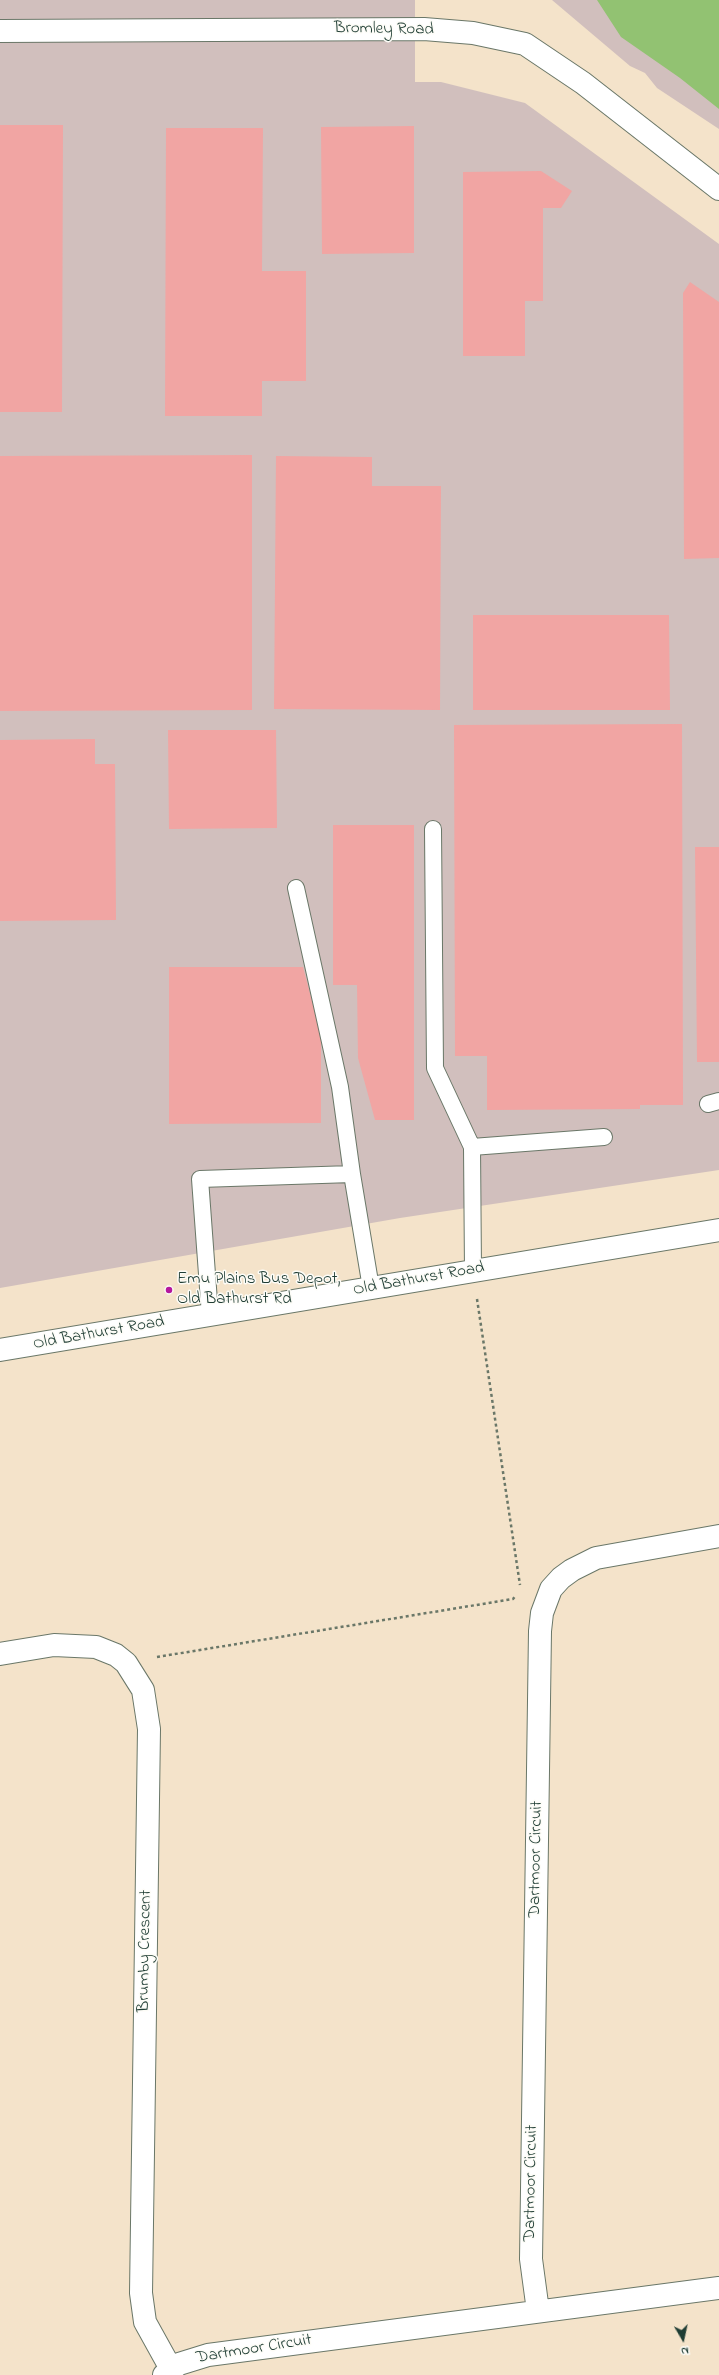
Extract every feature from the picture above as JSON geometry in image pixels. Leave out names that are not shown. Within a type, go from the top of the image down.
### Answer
[{"type":"street","name":"Bromley Road","points":[[0,31],[424,29],[473,34],[525,44],[583,83],[719,189]]},
{"type":"street","name":"Old Bathurst Road","points":[[0,1350],[719,1230]]},
{"type":"street","name":"Dartmoor Circuit","points":[[538,2311],[531,2259],[540,1631],[542,1613],[551,1589],[561,1578],[572,1570],[596,1558],[719,1536]]},
{"type":"street","name":"Brumby Crescent","points":[[0,1654],[54,1645],[96,1647],[116,1655],[126,1663],[143,1690],[149,1729],[141,2293],[145,2322],[167,2372]]},
{"type":"street","name":"Dartmoor Circuit","points":[[167,2372],[179,2364],[208,2355],[719,2288]]},
{"type":"lane","points":[[433,829],[435,1068],[472,1147],[473,1271]]},
{"type":"lane","points":[[296,888],[340,1087],[352,1174],[371,1288]]},
{"type":"lane","points":[[472,1147],[604,1137]]},
{"type":"lane","points":[[210,1315],[200,1179],[352,1174]]},
{"type":"path","points":[[126,1663],[513,1599],[521,1590],[473,1271]]},
{"type":"shaded area","points":[[0,0],[415,0],[415,82],[441,82],[525,103],[719,244],[719,1170],[400,1218],[0,1288]]},
{"type":"shaded area","points":[[552,0],[719,0],[719,129],[657,88],[645,73],[630,66]]},
{"type":"green space","points":[[597,0],[719,0],[719,109],[680,78],[621,37]]},
{"type":"building","points":[[0,125],[63,125],[62,412],[0,412]]},
{"type":"building","points":[[414,126],[414,253],[322,254],[321,127]]},
{"type":"building","points":[[166,128],[263,128],[262,271],[306,271],[306,381],[262,381],[262,416],[165,416]]},
{"type":"building","points":[[541,171],[572,191],[561,208],[543,208],[543,301],[525,301],[525,356],[463,356],[463,172]]},
{"type":"building","points":[[690,282],[719,302],[719,558],[684,559],[683,293]]},
{"type":"building","points":[[252,455],[252,710],[0,711],[0,456]]},
{"type":"building","points":[[276,456],[372,457],[372,486],[441,486],[440,710],[274,709]]},
{"type":"building","points":[[473,615],[669,615],[670,710],[473,710]]},
{"type":"building","points":[[682,724],[683,1105],[640,1105],[640,1109],[487,1110],[487,1056],[455,1056],[454,725]]},
{"type":"building","points":[[168,730],[276,730],[277,828],[169,829]]},
{"type":"building","points":[[95,739],[95,764],[115,764],[116,920],[0,921],[0,740]]},
{"type":"building","points":[[333,825],[414,825],[414,1120],[375,1120],[358,1058],[357,985],[333,985]]},
{"type":"building","points":[[695,847],[719,847],[719,1062],[697,1062]]},
{"type":"building","points":[[169,967],[303,967],[321,1035],[321,1123],[169,1124]]},
{"type":"place","name":"Emu Plains Bus Depot, Old Bathurst Rd","points":[[169,1290]]}]
